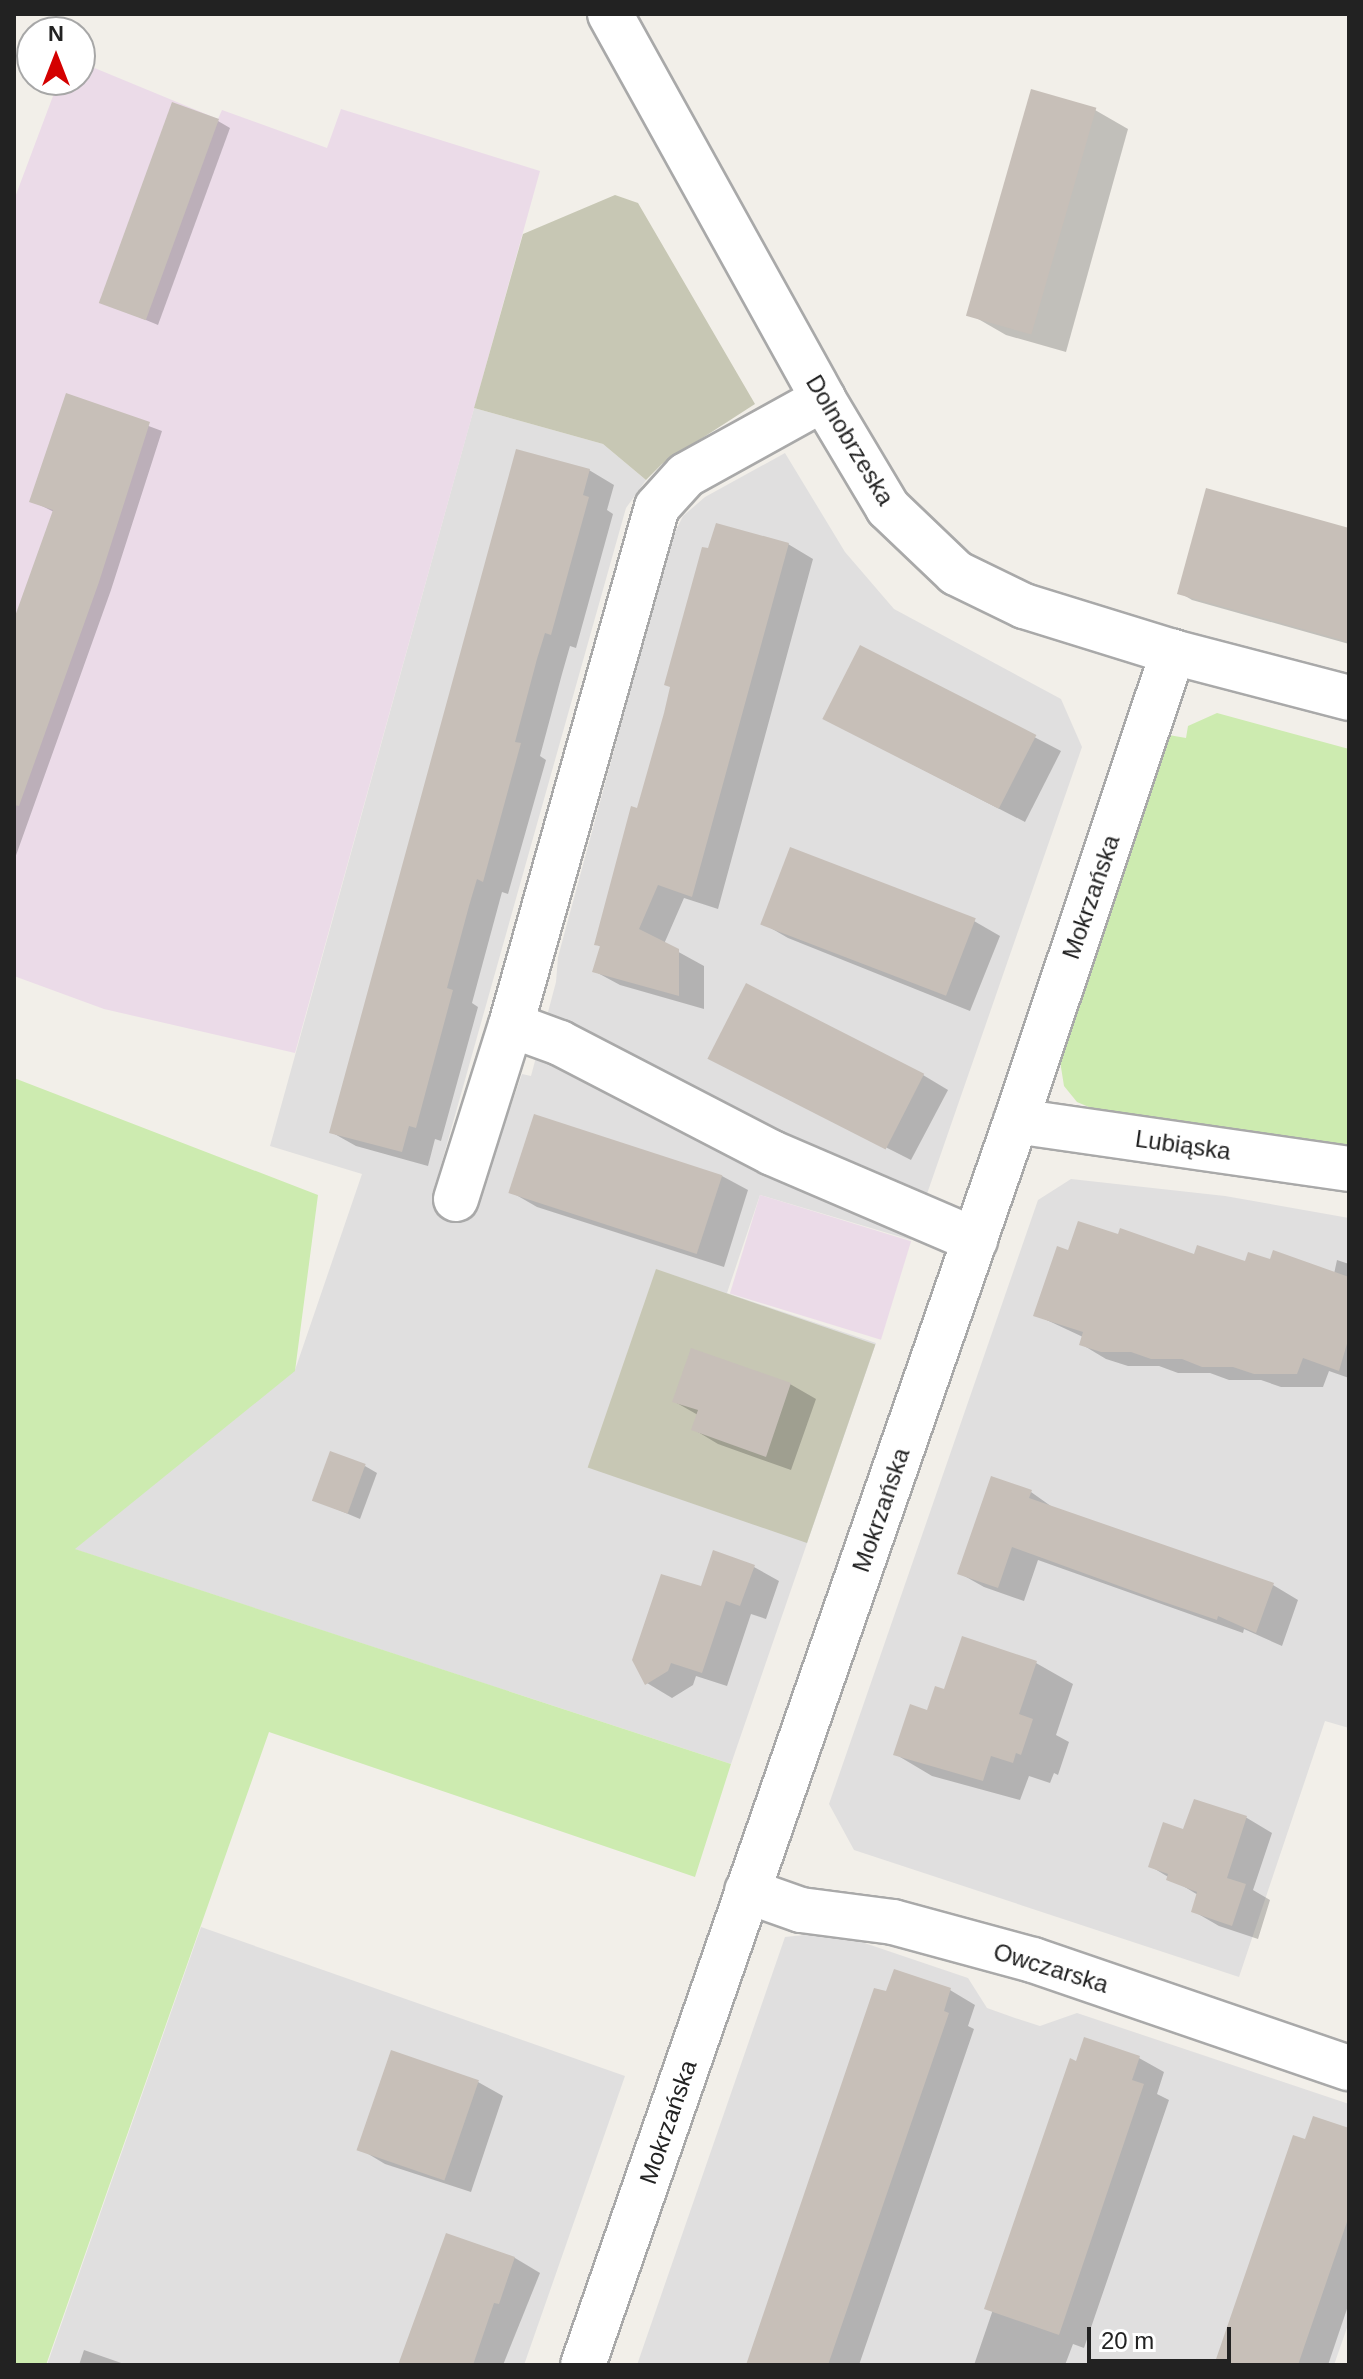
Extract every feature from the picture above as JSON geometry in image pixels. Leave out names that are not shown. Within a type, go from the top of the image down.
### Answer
[{"type":"street","name":"Dolnobrzeska","points":[[610,14],[823,399],[888,508],[956,573],[1024,606],[1173,652],[1349,698]]},
{"type":"street","points":[[456,1199],[511,1025],[657,507],[686,475],[823,399]]},
{"type":"street","name":"Mokrzańska","points":[[583,2365],[1016,1121],[1173,652]]},
{"type":"street","points":[[511,1025],[560,1043],[772,1153],[975,1240]]},
{"type":"street","name":"Lubiąska","points":[[1016,1121],[1349,1169]]},
{"type":"street","name":"Owczarska","points":[[747,1891],[801,1910],[893,1922],[1033,1960],[1349,2068]]},
{"type":"shaded area","points":[[96,69],[218,119],[222,110],[327,148],[341,109],[540,171],[295,1053],[104,1009],[14,976],[14,200],[53,96],[96,96]]},
{"type":"shaded area","points":[[615,195],[638,203],[755,404],[662,464],[646,480],[603,444],[474,408],[523,234]]},
{"type":"shaded area","points":[[474,408],[603,444],[646,480],[626,508],[432,1197],[474,1212],[522,1074],[531,1076],[556,982],[558,957],[671,540],[683,516],[705,497],[785,453],[845,552],[894,609],[1061,699],[1082,747],[911,1240],[760,1195],[727,1293],[876,1343],[731,1764],[74,1549],[295,1370],[362,1174],[270,1146]]},
{"type":"shaded area","points":[[1071,1179],[1225,1196],[1349,1218],[1349,1728],[1325,1721],[1239,1977],[854,1850],[829,1804],[1038,1200]]},
{"type":"shaded area","points":[[760,1195],[911,1241],[881,1340],[730,1293]]},
{"type":"shaded area","points":[[656,1269],[875,1345],[807,1543],[588,1468]]},
{"type":"shaded area","points":[[201,1927],[625,2076],[524,2365],[47,2365]]},
{"type":"shaded area","points":[[832,1932],[968,1978],[987,2008],[1015,2018],[1040,2026],[1077,2013],[1349,2104],[1349,2322],[1334,2365],[637,2365],[785,1937]]},
{"type":"green space","points":[[1217,713],[1349,749],[1349,1148],[1096,1110],[1077,1102],[1064,1086],[1060,1061],[1163,734],[1186,738],[1188,726]]},
{"type":"green space","points":[[14,1078],[318,1195],[295,1371],[75,1549],[731,1764],[695,1877],[269,1732],[46,2365],[14,2365]]},
{"type":"building","points":[[1031,89],[1096,108],[1031,335],[966,316]]},
{"type":"building","points":[[172,102],[219,119],[146,320],[99,303]]},
{"type":"building","points":[[66,393],[150,422],[99,582],[19,806],[14,805],[14,619],[53,510],[29,502]]},
{"type":"building","points":[[516,449],[590,469],[583,495],[589,497],[551,635],[545,633],[537,659],[515,742],[521,743],[483,882],[477,879],[469,906],[447,988],[453,990],[416,1128],[409,1126],[402,1152],[329,1133]]},
{"type":"building","points":[[1206,488],[1349,528],[1349,642],[1177,594]]},
{"type":"building","points":[[716,523],[789,543],[692,897],[658,885],[639,929],[679,949],[679,996],[592,972],[600,946],[594,945],[631,806],[637,808],[664,713],[670,687],[664,685],[702,547],[708,548]]},
{"type":"building","points":[[860,645],[1036,735],[999,809],[822,719]]},
{"type":"building","points":[[790,847],[976,918],[946,996],[760,924]]},
{"type":"building","points":[[746,983],[924,1074],[886,1150],[707,1059]]},
{"type":"building","points":[[534,1114],[722,1175],[697,1254],[508,1193]]},
{"type":"building","points":[[1078,1221],[1118,1234],[1120,1228],[1194,1254],[1197,1245],[1245,1261],[1248,1252],[1270,1259],[1273,1250],[1349,1277],[1349,1337],[1339,1371],[1303,1358],[1297,1374],[1254,1374],[1233,1367],[1202,1367],[1182,1359],[1151,1359],[1131,1352],[1101,1352],[1079,1345],[1083,1332],[1033,1316],[1057,1246],[1068,1250]]},
{"type":"building","points":[[691,1348],[791,1383],[766,1457],[691,1430],[698,1410],[672,1402]]},
{"type":"building","points":[[330,1451],[366,1464],[348,1514],[312,1501]]},
{"type":"building","points":[[991,1476],[1032,1490],[1029,1498],[1274,1583],[1256,1633],[1218,1616],[1217,1620],[1012,1547],[998,1588],[957,1574]]},
{"type":"building","points":[[713,1550],[755,1565],[740,1606],[726,1601],[702,1673],[671,1663],[668,1671],[645,1685],[632,1660],[661,1574],[701,1586]]},
{"type":"building","points":[[962,1636],[1037,1661],[1019,1714],[1033,1719],[1021,1755],[1016,1753],[1013,1763],[991,1756],[983,1781],[893,1755],[910,1704],[927,1710],[935,1686],[944,1689]]},
{"type":"building","points":[[1194,1799],[1247,1816],[1227,1878],[1246,1884],[1232,1926],[1191,1912],[1197,1892],[1166,1880],[1168,1874],[1148,1867],[1163,1822],[1183,1829]]},
{"type":"building","points":[[894,1969],[951,1988],[944,2011],[949,2013],[828,2365],[746,2365],[874,1988],[886,1991]]},
{"type":"building","points":[[1084,2037],[1140,2056],[1132,2080],[1144,2084],[1059,2335],[984,2309],[1070,2058],[1076,2061]]},
{"type":"building","points":[[391,2050],[479,2080],[444,2181],[356,2150]]},
{"type":"building","points":[[1313,2116],[1349,2128],[1349,2216],[1298,2365],[1214,2365],[1293,2135],[1305,2139]]},
{"type":"building","points":[[446,2233],[515,2257],[499,2304],[494,2303],[473,2365],[398,2365]]}]
